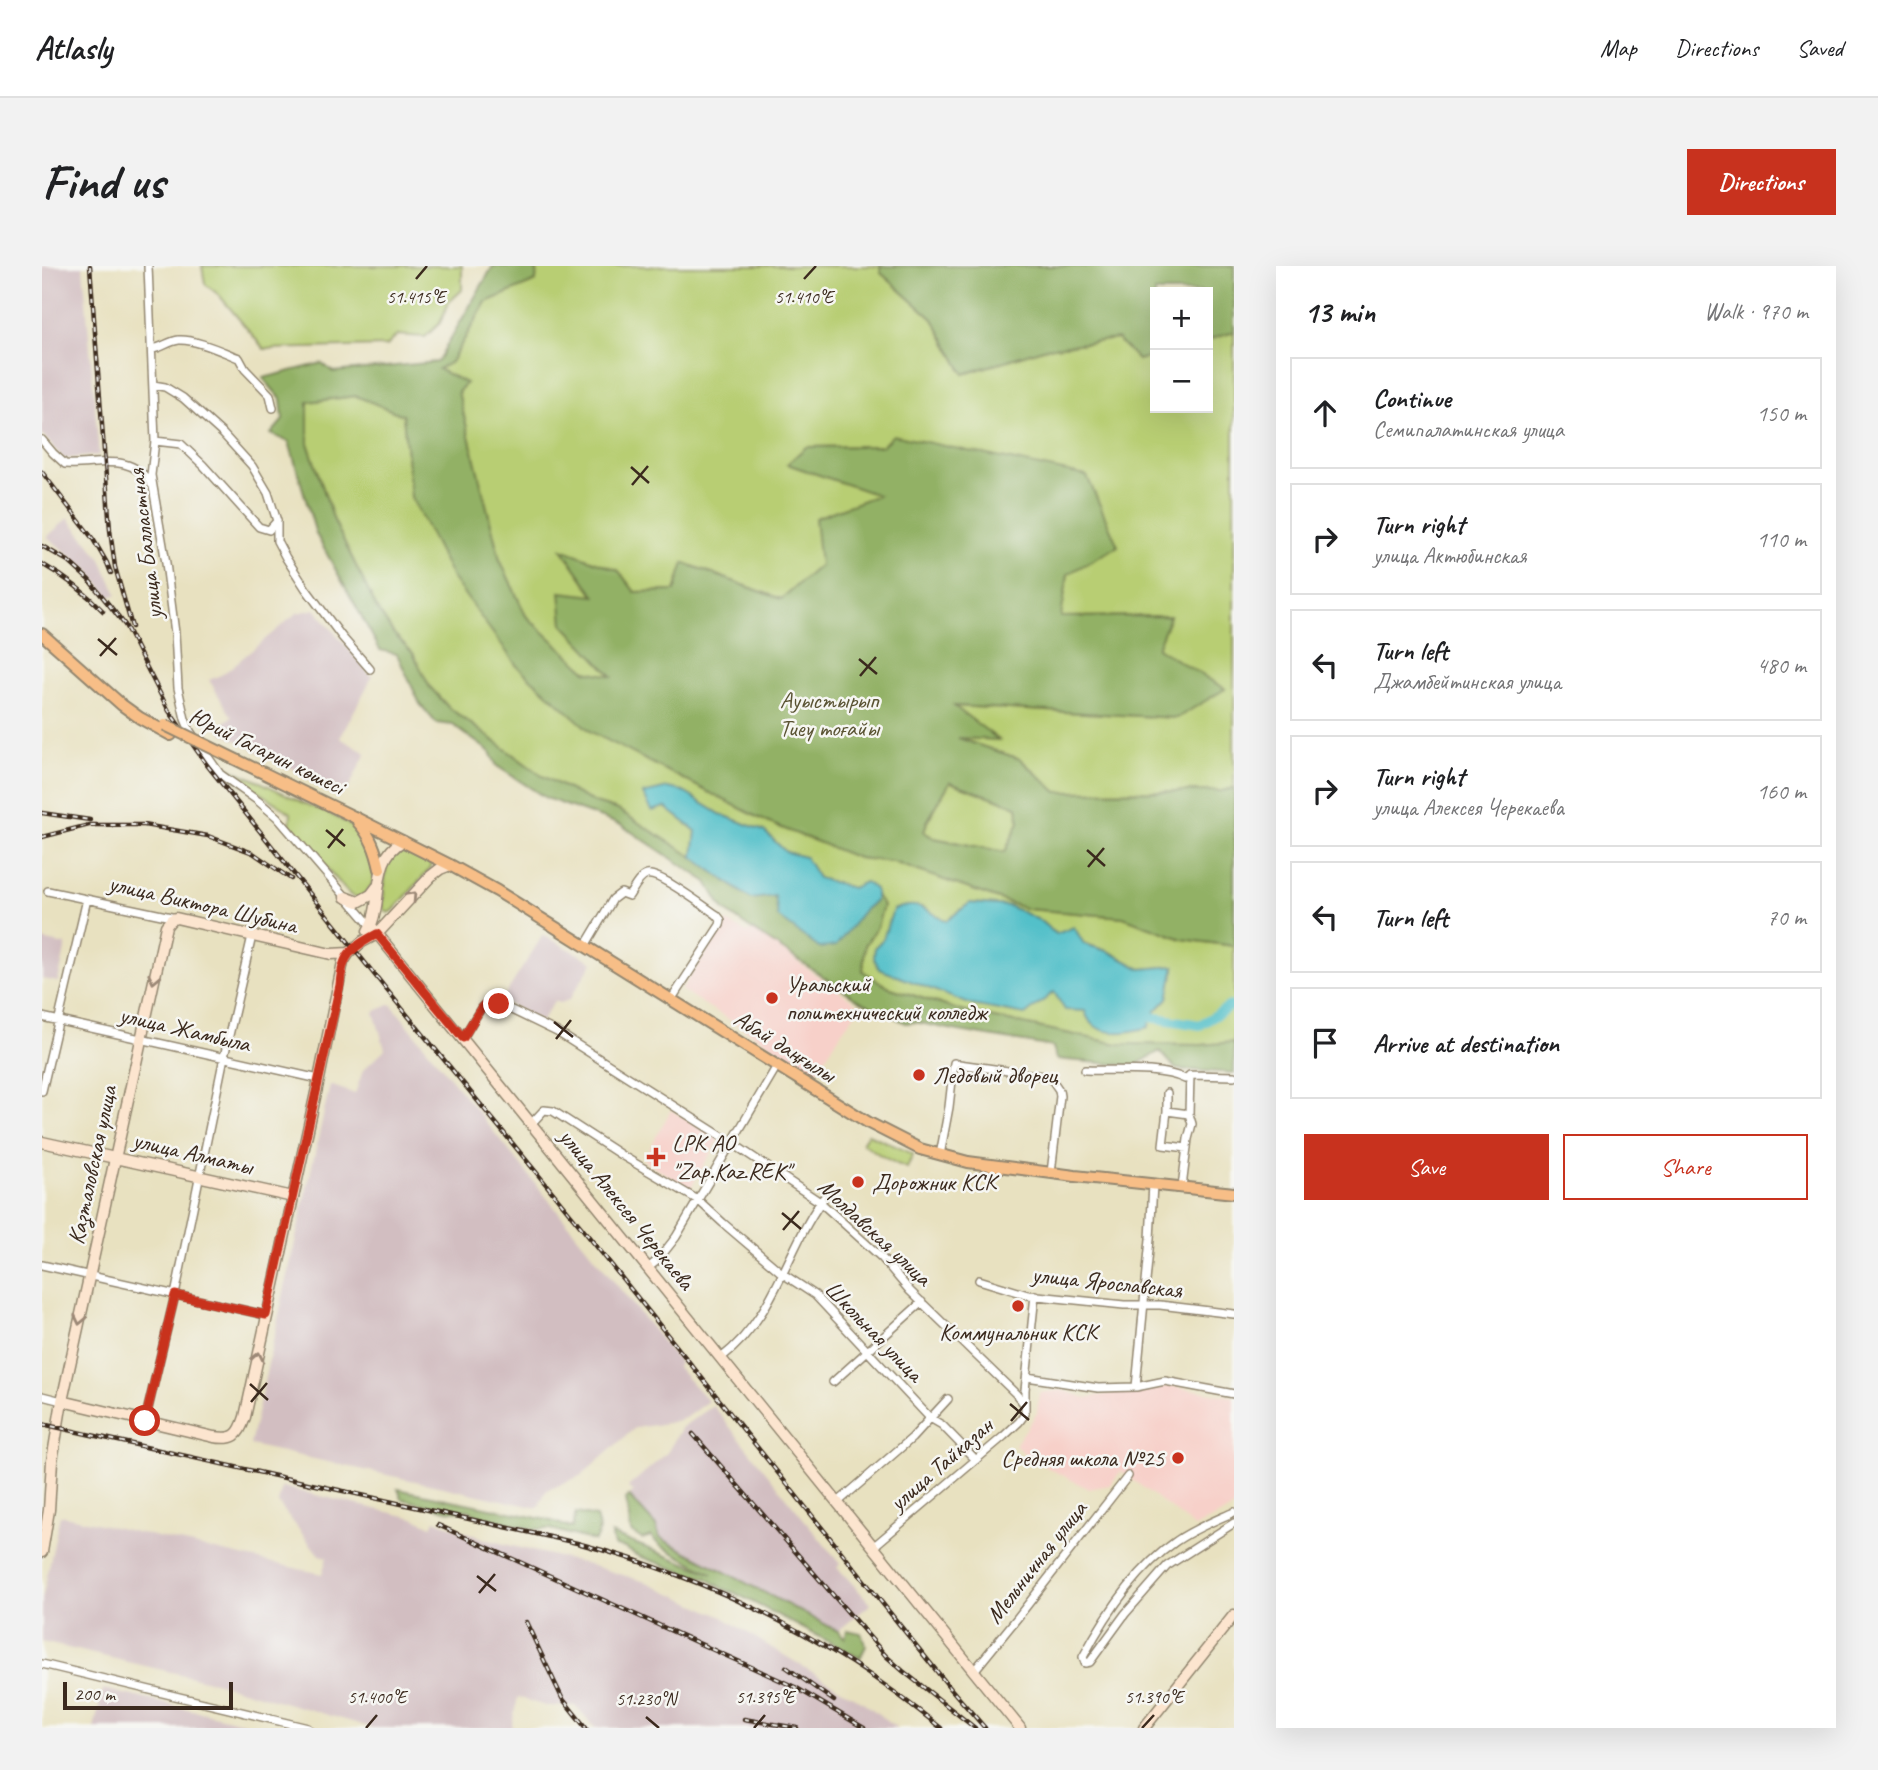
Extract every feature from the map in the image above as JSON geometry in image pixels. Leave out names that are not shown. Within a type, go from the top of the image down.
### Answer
[{"type":"main road","name":"Юрий Гагарин көшесі","points":[[42,627],[127,702],[168,730]]},
{"type":"main road","name":"Юрий Гагарин көшесі","points":[[42,634],[140,718],[354,817]]},
{"type":"main road","name":"Абай даңғылы","points":[[354,817],[497,891],[895,1138],[920,1149],[979,1164],[1234,1193]]},
{"type":"main road","points":[[354,817],[367,832],[380,869]]},
{"type":"street","name":"улица Балластная","points":[[148,266],[155,442],[152,475],[175,633],[178,688],[190,731]]},
{"type":"street","points":[[152,349],[177,340],[190,341],[239,358],[270,395],[273,408]]},
{"type":"street","points":[[153,384],[165,387],[183,398],[236,447],[252,466],[268,493],[277,521],[277,541],[306,589],[370,669]]},
{"type":"street","points":[[42,440],[65,464],[109,461],[138,470],[151,484],[155,498]]},
{"type":"street","points":[[155,442],[181,444],[259,527],[269,530],[277,521]]},
{"type":"street","name":"улица Алексея Черекаева","points":[[190,731],[220,774],[278,817],[374,930],[1020,1728]]},
{"type":"street","points":[[374,930],[380,869],[384,858],[403,841]]},
{"type":"street","points":[[42,1396],[226,1439],[233,1437],[242,1426],[343,962],[349,953],[431,876],[450,865]]},
{"type":"street","points":[[585,946],[617,895],[621,893],[629,896],[643,877],[648,875],[665,880],[721,920],[671,1000]]},
{"type":"street","points":[[345,897],[358,902],[364,900],[379,884]]},
{"type":"street","name":"улица Виктора Шубина","points":[[48,891],[331,954],[349,953]]},
{"type":"street","points":[[42,1091],[87,899]]},
{"type":"street","name":"Казталовская улица","points":[[42,1552],[62,1401],[164,930],[168,922],[176,918]]},
{"type":"street","points":[[145,1421],[175,1295],[252,936]]},
{"type":"street","name":"Молдавская улица","points":[[463,1038],[486,1003],[499,1004],[557,1032],[732,1143],[820,1202],[881,1258],[1025,1405]]},
{"type":"street","name":"улица Жамбыла","points":[[42,1017],[319,1079]]},
{"type":"street","points":[[940,1155],[957,1064],[1050,1077],[1060,1096],[1051,1173]]},
{"type":"street","points":[[648,1268],[676,1237],[777,1066]]},
{"type":"street","points":[[1085,1070],[1154,1071],[1175,1074],[1185,1079],[1190,1075],[1234,1076]]},
{"type":"street","points":[[1182,1187],[1192,1124],[1189,1114],[1190,1075]]},
{"type":"street","points":[[1167,1093],[1163,1145],[1187,1148]]},
{"type":"street","name":"Школьная улица","points":[[531,1124],[544,1110],[553,1111],[698,1200],[783,1274],[815,1295],[930,1418],[942,1425],[976,1460]]},
{"type":"street","points":[[1167,1111],[1189,1114]]},
{"type":"street","name":"улица Алматы","points":[[42,1142],[293,1197]]},
{"type":"street","points":[[1136,1387],[1153,1184]]},
{"type":"street","points":[[721,1359],[747,1333],[766,1306],[820,1202],[829,1191]]},
{"type":"street","points":[[42,1265],[266,1315]]},
{"type":"street","name":"улица Ярославская","points":[[979,1280],[1035,1295],[1234,1314]]},
{"type":"street","points":[[1025,1405],[1035,1295]]},
{"type":"street","points":[[833,1382],[922,1302]]},
{"type":"street","points":[[1027,1377],[1098,1388],[1136,1387],[1165,1381],[1234,1394]]},
{"type":"street","points":[[838,1503],[912,1438],[947,1399]]},
{"type":"street","name":"улица Тайказан","points":[[873,1547],[1019,1422],[1024,1415],[1025,1405]]},
{"type":"street","name":"Мельничная улица","points":[[974,1671],[1128,1476]]},
{"type":"street","points":[[1234,1512],[1192,1532],[1158,1556],[1112,1609],[1083,1657],[1085,1663],[1090,1662],[1125,1614],[1167,1566],[1234,1523]]},
{"type":"street","points":[[1144,1728],[1230,1628],[1234,1615]]},
{"type":"street","points":[[42,1664],[307,1728]]},
{"type":"shaded area","points":[[42,266],[83,266],[99,455],[64,459],[42,434]]},
{"type":"shaded area","points":[[68,518],[100,557],[117,594],[110,597],[88,569],[47,537]]},
{"type":"shaded area","points":[[315,609],[372,677],[340,738],[366,753],[347,791],[279,763],[221,732],[225,722],[232,717],[209,680],[223,674],[297,613]]},
{"type":"shaded area","name":"Уральский политехнический колледж","points":[[727,922],[747,933],[753,931],[861,1006],[816,1073],[681,990]]},
{"type":"shaded area","points":[[543,935],[593,962],[569,1000],[559,1003],[554,1001],[541,1022],[502,1000]]},
{"type":"shaded area","points":[[42,940],[66,945],[58,982],[42,979]]},
{"type":"shaded area","points":[[391,1004],[679,1362],[677,1367],[708,1401],[685,1418],[635,1428],[582,1475],[546,1491],[538,1508],[250,1445],[330,1085],[355,1094],[363,1070],[385,1049],[374,1012]]},
{"type":"shaded area","points":[[671,1110],[719,1139],[690,1189],[643,1160]]},
{"type":"shaded area","points":[[1172,1386],[1234,1397],[1234,1508],[1195,1527],[1121,1471],[1110,1485],[1089,1489],[1029,1458],[1015,1445],[1037,1413],[1039,1393],[1062,1390],[1086,1398],[1142,1388]]},
{"type":"shaded area","points":[[713,1406],[840,1564],[837,1567],[871,1604],[838,1631],[660,1538],[656,1526],[629,1496],[634,1492],[628,1487],[667,1453],[682,1427]]},
{"type":"shaded area","points":[[282,1487],[414,1518],[432,1526],[435,1520],[488,1540],[587,1564],[649,1583],[721,1616],[863,1702],[897,1728],[595,1728],[575,1706],[545,1706],[518,1697],[511,1728],[373,1728],[218,1683],[42,1642],[42,1600],[60,1515],[322,1574],[327,1557],[319,1555],[278,1503]]},
{"type":"shaded area","points":[[103,1689],[247,1723],[246,1728],[94,1728]]},
{"type":"green space","points":[[202,266],[462,266],[462,290],[449,302],[440,323],[425,337],[397,335],[387,346],[264,349],[219,295],[205,284]]},
{"type":"green space","name":"Ауыстырып Тиеу тоғайы","points":[[493,266],[537,266],[536,281],[486,302],[451,362],[438,369],[466,383],[458,392],[500,560],[526,616],[586,671],[612,676],[563,624],[560,592],[595,596],[562,549],[618,570],[635,592],[675,591],[684,563],[781,599],[820,565],[815,518],[878,495],[787,464],[806,447],[882,446],[893,435],[1087,476],[1118,546],[1068,574],[1061,617],[1170,616],[1157,648],[1225,689],[1177,718],[954,706],[999,740],[958,738],[1020,759],[1057,792],[1222,791],[1234,788],[1234,946],[1182,939],[1123,917],[1027,909],[893,862],[858,858],[769,823],[591,732],[517,666],[453,579],[411,497],[403,415],[356,396],[308,402],[308,443],[334,521],[377,609],[394,634],[413,653],[429,686],[448,707],[542,776],[595,803],[618,810],[693,857],[751,899],[775,896],[864,910],[875,901],[875,895],[883,905],[877,927],[865,945],[863,971],[888,987],[961,1011],[1118,1044],[1201,1045],[1234,1042],[1234,1073],[1176,1069],[1160,1051],[1134,1066],[1056,1059],[1053,1047],[915,1022],[906,1023],[860,1001],[748,927],[723,909],[707,882],[621,825],[546,798],[497,766],[490,752],[453,725],[436,723],[420,704],[397,654],[380,650],[316,534],[289,442],[271,434],[283,420],[281,399],[263,378],[322,363],[333,372],[437,362]],"holes":[[[950,782],[1017,806],[1019,822],[1005,852],[934,838],[924,832]]]},
{"type":"green space","points":[[537,266],[880,266],[881,273],[933,319],[964,374],[1046,348],[1117,339],[1138,359],[1150,356],[1150,413],[1213,413],[1213,338],[1234,332],[1234,788],[1222,791],[1057,792],[1020,759],[954,738],[998,739],[952,706],[1177,718],[1224,688],[1156,648],[1169,616],[1060,617],[1068,574],[882,446],[806,447],[788,464],[879,495],[821,565],[781,599],[685,563],[675,591],[635,592],[618,570],[563,550],[595,597],[613,677],[586,672],[526,616],[500,560],[458,392],[437,369],[451,362],[486,302],[536,281]]},
{"type":"green space","points":[[880,266],[1234,266],[1234,332],[1213,338],[1213,287],[1150,287],[1150,356],[1138,360],[1117,339],[1046,348],[964,374],[933,319],[881,273]]},
{"type":"green space","points":[[357,396],[403,415],[411,497],[517,666],[858,858],[893,862],[1027,909],[1124,917],[1182,939],[1234,946],[1234,1042],[1201,1045],[1118,1044],[961,1011],[888,987],[863,972],[865,945],[877,927],[883,905],[875,895],[875,889],[852,888],[818,878],[805,857],[786,852],[764,831],[720,814],[682,791],[665,807],[696,831],[693,857],[618,810],[595,803],[542,776],[448,707],[429,686],[413,653],[394,634],[377,609],[334,521],[308,443],[307,402]],"holes":[[[970,903],[1009,906],[1039,920],[1056,934],[1110,952],[1141,969],[1174,966],[1168,998],[1150,1017],[1085,1011],[1054,991],[875,947],[922,907],[946,921]]]},
{"type":"green space","points":[[216,762],[331,815],[356,830],[368,848],[373,863],[374,878],[369,889],[361,897],[349,894],[290,825],[291,813],[233,778]]},
{"type":"green space","points":[[950,782],[1017,806],[1019,822],[1005,852],[934,838],[924,832]]},
{"type":"green space","points":[[406,849],[427,858],[431,864],[429,870],[389,913],[383,906],[386,865],[399,850]]},
{"type":"green space","points":[[868,1134],[913,1154],[907,1168],[862,1143]]},
{"type":"green space","points":[[398,1489],[548,1520],[572,1528],[576,1513],[596,1517],[598,1533],[594,1541],[551,1529],[533,1529],[476,1515],[469,1510],[451,1511],[402,1499]]},
{"type":"green space","points":[[629,1496],[656,1526],[660,1538],[838,1631],[845,1638],[847,1630],[861,1633],[866,1646],[860,1658],[706,1578],[614,1546],[611,1534],[713,1574],[659,1545],[651,1536],[642,1539],[631,1532],[626,1499]]},
{"type":"water","points":[[668,788],[682,791],[720,814],[764,831],[786,852],[805,857],[818,878],[852,888],[865,882],[875,889],[875,901],[864,910],[836,946],[819,948],[778,917],[775,896],[751,899],[693,857],[696,831],[665,807],[652,811],[643,794]]},
{"type":"water","points":[[970,903],[1009,906],[1039,920],[1056,934],[1074,927],[1084,944],[1110,952],[1141,969],[1175,966],[1168,998],[1150,1017],[1149,1027],[1110,1032],[1096,1026],[1088,1019],[1085,1011],[1065,1010],[1054,992],[1025,1015],[972,1005],[879,969],[874,958],[875,947],[883,939],[893,910],[915,906],[946,921]]},
{"type":"waterway","points":[[1150,1017],[1200,1025],[1230,1006],[1234,1007]]},
{"type":"railway","points":[[90,266],[110,530],[115,567],[132,627]]},
{"type":"railway","points":[[42,472],[93,539],[111,573]]},
{"type":"railway","points":[[42,546],[68,561],[89,580],[110,606],[125,625],[169,711],[207,765],[985,1728]]},
{"type":"railway","points":[[42,564],[74,585],[103,611]]},
{"type":"railway","points":[[42,813],[90,820]]},
{"type":"railway","points":[[42,837],[89,825],[144,825],[208,836],[253,853],[291,879]]},
{"type":"railway","points":[[42,1424],[577,1543],[627,1558],[723,1594],[770,1616],[858,1667],[941,1728]]},
{"type":"railway","points":[[693,1434],[886,1656],[975,1728]]},
{"type":"railway","points":[[438,1525],[795,1687],[864,1728]]},
{"type":"railway","points":[[526,1622],[562,1698],[586,1728]]},
{"type":"railway","points":[[786,1667],[834,1701]]},
{"type":"railway","points":[[744,1719],[797,1728]]},
{"type":"place","name":"Уральский политехнический колледж","points":[[772,998]]},
{"type":"place","name":"Ледовый дворец","points":[[919,1075]]},
{"type":"place","name":"LPK AO \"Zap.Kaz.REK\"","points":[[656,1157]]},
{"type":"place","name":"Дорожник КСК","points":[[858,1182]]},
{"type":"place","name":"Коммунальник КСК","points":[[1018,1306]]},
{"type":"place","name":"Средняя школа №25","points":[[1178,1458]]},
{"type":"route","points":[[145,1421],[175,1295],[266,1315],[343,962],[349,953],[377,934],[463,1038],[486,1003],[499,1004]]}]
